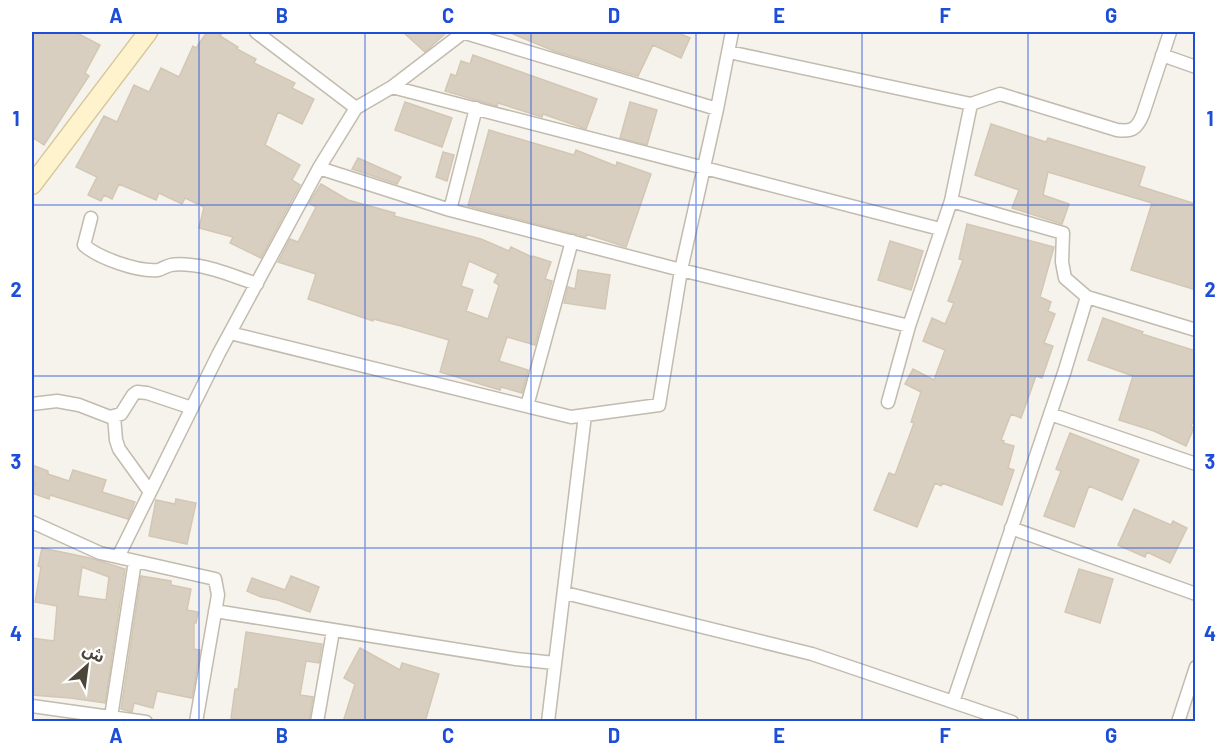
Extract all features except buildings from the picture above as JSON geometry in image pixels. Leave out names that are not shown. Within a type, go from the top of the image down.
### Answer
[{"type":"street","points":[[32,185],[148,32]]},
{"type":"street","points":[[256,32],[356,108]]},
{"type":"street","points":[[118,557],[230,333],[319,168],[356,108],[392,87],[463,32],[717,109]]},
{"type":"street","points":[[230,333],[571,417],[659,405],[681,270],[732,32]]},
{"type":"street","points":[[729,52],[971,104],[1000,94],[1117,130],[1128,131],[1135,129],[1139,124],[1170,32]]},
{"type":"street","points":[[1162,55],[1196,67]]},
{"type":"street","points":[[392,87],[940,229]]},
{"type":"street","points":[[888,402],[909,326],[951,201],[971,104]]},
{"type":"street","points":[[450,210],[476,108]]},
{"type":"street","points":[[319,168],[450,210],[909,326]]},
{"type":"street","points":[[951,201],[1063,233],[1062,262],[1065,278],[1087,297],[1196,330]]},
{"type":"street","points":[[91,218],[84,245],[104,257],[127,266],[150,270],[160,270],[179,264],[201,266],[257,284]]},
{"type":"street","points":[[527,406],[572,241]]},
{"type":"street","points":[[953,702],[1087,297]]},
{"type":"street","points":[[32,404],[57,401],[114,416],[121,414],[133,395],[138,392],[192,408]]},
{"type":"street","points":[[1050,414],[1196,464]]},
{"type":"street","points":[[548,722],[585,415]]},
{"type":"street","points":[[114,416],[119,449],[150,492]]},
{"type":"street","points":[[32,522],[100,553],[215,579],[218,595],[196,722]]},
{"type":"street","points":[[1011,528],[1196,594]]},
{"type":"street","points":[[111,717],[135,561]]},
{"type":"street","points":[[565,593],[812,654],[1012,722]]},
{"type":"street","points":[[215,611],[516,659],[555,663]]},
{"type":"street","points":[[317,722],[333,631]]},
{"type":"street","points":[[1178,722],[1196,667]]},
{"type":"street","points":[[32,706],[146,722]]}]
